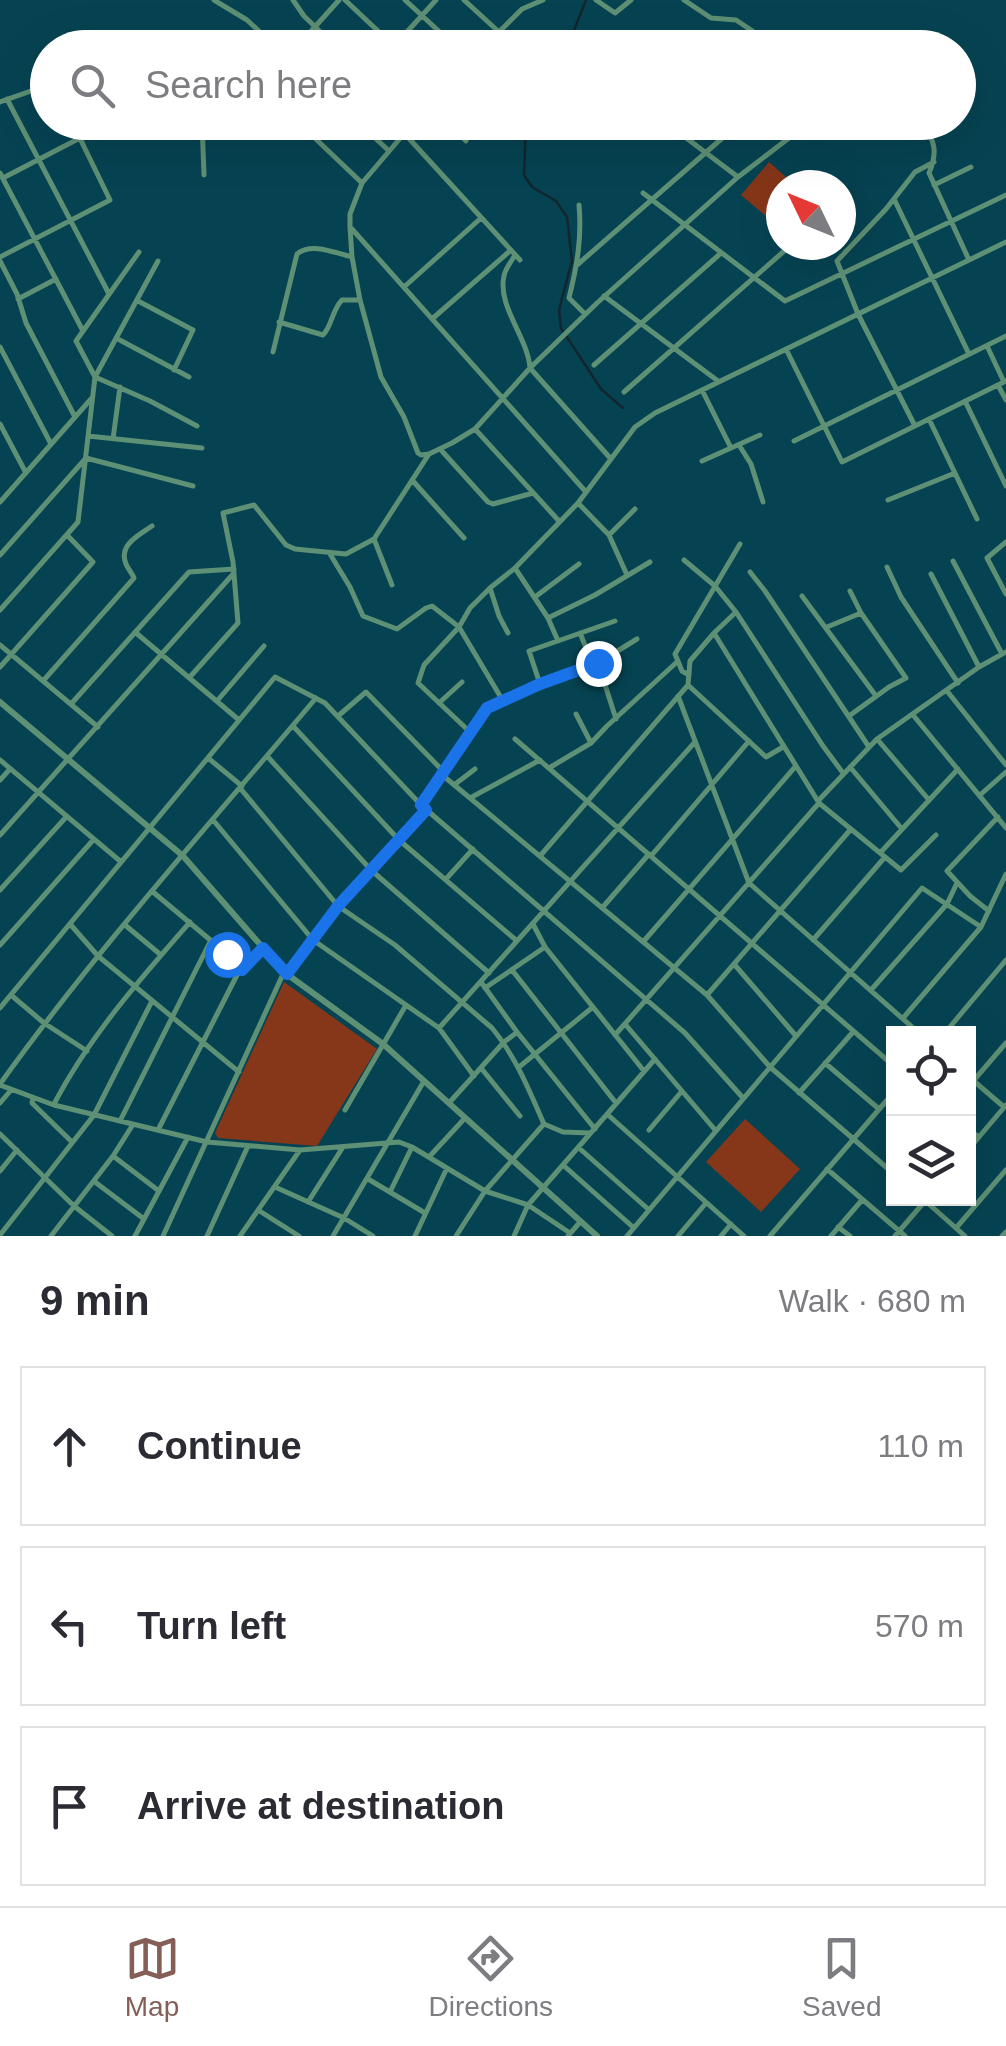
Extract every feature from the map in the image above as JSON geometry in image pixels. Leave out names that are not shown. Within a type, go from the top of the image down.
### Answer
[{"type":"street","points":[[214,0],[258,30]]},
{"type":"street","points":[[293,0],[319,30]]},
{"type":"street","points":[[312,30],[342,0],[375,30]]},
{"type":"street","points":[[404,0],[437,30]]},
{"type":"street","points":[[409,30],[436,0]]},
{"type":"street","points":[[464,0],[497,30]]},
{"type":"street","points":[[524,0],[530,6]]},
{"type":"street","points":[[501,30],[522,9],[543,0]]},
{"type":"street","points":[[596,0],[615,13],[630,0]]},
{"type":"street","points":[[684,0],[704,15],[736,20],[751,30]]},
{"type":"street","points":[[30,91],[4,100],[109,294]]},
{"type":"street","points":[[76,140],[1,177],[82,331]]},
{"type":"street","points":[[76,417],[26,323],[0,259],[110,200],[81,140]]},
{"type":"street","points":[[203,140],[204,175]]},
{"type":"street","points":[[316,140],[362,184]]},
{"type":"street","points":[[377,140],[388,151]]},
{"type":"street","points":[[398,140],[362,184],[350,214],[352,257],[381,377],[421,455],[440,449],[474,428],[604,296],[738,177],[786,140]]},
{"type":"street","points":[[410,140],[515,255]]},
{"type":"street","points":[[689,140],[738,177]]},
{"type":"street","points":[[577,265],[721,140]]},
{"type":"street","points":[[933,140],[936,154],[929,173],[970,260]]},
{"type":"street","points":[[915,426],[858,314],[837,261],[915,172],[934,162]]},
{"type":"street","points":[[934,185],[971,167]]},
{"type":"street","points":[[643,194],[785,301],[1006,195]]},
{"type":"street","points":[[894,199],[969,354]]},
{"type":"street","points":[[579,205],[581,232],[570,298],[585,314]]},
{"type":"street","points":[[404,287],[481,218]]},
{"type":"street","points":[[350,227],[586,492]]},
{"type":"street","points":[[470,732],[418,684],[418,676],[470,608],[578,503],[635,427],[655,413],[1006,242]]},
{"type":"street","points":[[272,352],[297,254],[312,248],[352,257]]},
{"type":"street","points":[[138,252],[76,340],[94,378],[198,426]]},
{"type":"street","points":[[594,366],[721,253]]},
{"type":"street","points":[[432,319],[515,255]]},
{"type":"street","points":[[515,255],[503,282],[530,368],[611,459]]},
{"type":"street","points":[[624,392],[774,260]]},
{"type":"street","points":[[0,610],[78,522],[94,378],[158,261]]},
{"type":"street","points":[[18,298],[56,279]]},
{"type":"street","points":[[604,296],[719,382]]},
{"type":"street","points":[[136,300],[193,330],[174,370]]},
{"type":"street","points":[[279,322],[323,335],[342,300],[360,300]]},
{"type":"street","points":[[794,441],[1006,336]]},
{"type":"street","points":[[116,338],[190,378]]},
{"type":"street","points":[[987,346],[1003,382],[1006,400]]},
{"type":"street","points":[[0,347],[51,444]]},
{"type":"street","points":[[786,349],[842,462],[1003,382]]},
{"type":"street","points":[[113,438],[120,387]]},
{"type":"street","points":[[702,390],[731,448]]},
{"type":"street","points":[[0,501],[92,398]]},
{"type":"street","points":[[965,401],[1006,486]]},
{"type":"street","points":[[929,419],[977,519]]},
{"type":"street","points":[[0,424],[26,472]]},
{"type":"street","points":[[474,428],[559,521]]},
{"type":"street","points":[[702,462],[760,435]]},
{"type":"street","points":[[88,436],[202,448]]},
{"type":"street","points":[[739,444],[762,502]]},
{"type":"street","points":[[440,449],[488,502],[533,493]]},
{"type":"street","points":[[189,678],[238,622],[234,571],[223,514],[254,505],[286,545],[346,554],[374,539],[428,454]]},
{"type":"street","points":[[86,458],[193,486]]},
{"type":"street","points":[[0,555],[86,458]]},
{"type":"street","points":[[888,500],[955,473]]},
{"type":"street","points":[[412,480],[464,538]]},
{"type":"street","points":[[578,503],[608,535],[627,576]]},
{"type":"street","points":[[608,535],[635,509]]},
{"type":"street","points":[[43,681],[134,578],[125,562],[125,550],[152,526]]},
{"type":"street","points":[[0,667],[94,562],[67,535]]},
{"type":"street","points":[[374,539],[392,585]]},
{"type":"street","points":[[1006,542],[987,558],[1006,594]]},
{"type":"street","points":[[689,675],[682,671],[675,654],[740,544]]},
{"type":"street","points":[[330,553],[363,616],[398,629],[432,606],[460,626],[503,701]]},
{"type":"street","points":[[684,560],[715,586],[736,612],[843,773]]},
{"type":"street","points":[[615,1035],[843,773],[878,739],[1004,652],[952,561]]},
{"type":"street","points":[[548,618],[650,562]]},
{"type":"street","points":[[534,598],[578,564]]},
{"type":"street","points":[[515,568],[558,640]]},
{"type":"street","points":[[887,568],[901,597],[958,683]]},
{"type":"street","points":[[70,704],[190,572],[234,571]]},
{"type":"street","points":[[0,835],[234,571]]},
{"type":"street","points":[[750,572],[869,748]]},
{"type":"street","points":[[931,574],[979,668]]},
{"type":"street","points":[[490,588],[508,633]]},
{"type":"street","points":[[849,716],[906,678],[850,591]]},
{"type":"street","points":[[802,596],[876,696]]},
{"type":"street","points":[[540,856],[688,685],[690,661],[736,612]]},
{"type":"street","points":[[825,628],[861,613]]},
{"type":"street","points":[[540,684],[528,651],[615,620]]},
{"type":"street","points":[[136,632],[240,720]]},
{"type":"street","points":[[580,633],[616,720]]},
{"type":"street","points":[[714,633],[818,802],[900,870],[936,834]]},
{"type":"street","points":[[163,1236],[285,973],[338,906],[399,840],[487,708],[596,664],[637,639]]},
{"type":"street","points":[[0,645],[98,727]]},
{"type":"street","points":[[217,701],[264,646]]},
{"type":"street","points":[[549,768],[591,744],[678,661]]},
{"type":"street","points":[[0,1008],[276,677],[325,703],[424,807],[686,1033],[744,1098]]},
{"type":"street","points":[[439,703],[462,682]]},
{"type":"street","points":[[688,685],[766,758],[784,746]]},
{"type":"street","points":[[947,691],[1006,769],[980,795]]},
{"type":"street","points":[[338,716],[366,692],[454,785],[707,996],[770,1068],[886,1167]]},
{"type":"street","points":[[678,696],[748,883],[911,1026]]},
{"type":"street","points":[[316,698],[44,1022],[0,1085],[54,1105],[207,1142],[300,1150],[399,1142],[485,1191],[528,1206],[569,1235],[580,1221]]},
{"type":"street","points":[[0,702],[183,856],[285,973],[384,1044],[597,1236]]},
{"type":"street","points":[[576,714],[591,744]]},
{"type":"street","points":[[912,714],[1006,828]]},
{"type":"street","points":[[292,726],[399,840],[517,941]]},
{"type":"street","points":[[515,739],[886,1060]]},
{"type":"street","points":[[878,739],[929,800]]},
{"type":"street","points":[[483,985],[489,973],[695,742]]},
{"type":"street","points":[[602,908],[748,742]]},
{"type":"street","points":[[267,756],[371,870],[489,973]]},
{"type":"street","points":[[208,758],[241,787],[338,906],[395,945],[492,1028],[519,1067],[544,1124],[563,1132],[592,1130]]},
{"type":"street","points":[[0,760],[121,862]]},
{"type":"street","points":[[470,798],[540,760]]},
{"type":"street","points":[[643,942],[796,766]]},
{"type":"street","points":[[850,767],[902,829]]},
{"type":"street","points":[[0,780],[10,768]]},
{"type":"street","points":[[454,785],[476,770]]},
{"type":"street","points":[[813,940],[902,829],[958,770]]},
{"type":"street","points":[[0,890],[67,816]]},
{"type":"street","points":[[989,912],[947,872],[998,816]]},
{"type":"street","points":[[213,820],[313,940],[439,1028],[474,1076]]},
{"type":"street","points":[[707,996],[851,829]]},
{"type":"street","points":[[0,945],[94,839]]},
{"type":"street","points":[[446,880],[472,850]]},
{"type":"street","points":[[902,1018],[981,927],[1006,874]]},
{"type":"street","points":[[871,990],[947,904],[958,882]]},
{"type":"street","points":[[627,1236],[922,888],[981,927]]},
{"type":"street","points":[[153,892],[242,970]]},
{"type":"street","points":[[54,1105],[74,1067],[133,986],[190,922]]},
{"type":"street","points":[[70,924],[98,956],[238,1072]]},
{"type":"street","points":[[532,924],[545,947],[644,1071]]},
{"type":"street","points":[[125,925],[160,955]]},
{"type":"street","points":[[120,1121],[211,940]]},
{"type":"street","points":[[439,1028],[483,985],[545,947]]},
{"type":"street","points":[[158,1130],[238,975],[263,948]]},
{"type":"street","points":[[951,1026],[1006,960]]},
{"type":"street","points":[[734,964],[796,1036]]},
{"type":"street","points":[[512,970],[616,1104]]},
{"type":"street","points":[[483,985],[592,1130]]},
{"type":"street","points":[[11,996],[87,1051]]},
{"type":"street","points":[[0,1236],[94,1115],[152,1001]]},
{"type":"street","points":[[345,1110],[406,1005]]},
{"type":"street","points":[[519,1067],[593,1007]]},
{"type":"street","points":[[625,1024],[716,1130]]},
{"type":"street","points":[[449,1103],[517,1032]]},
{"type":"street","points":[[799,1093],[852,1032]]},
{"type":"street","points":[[976,1073],[1006,1043]]},
{"type":"street","points":[[514,1236],[528,1206],[655,1059]]},
{"type":"street","points":[[825,1063],[879,1109]]},
{"type":"street","points":[[481,1068],[520,1116]]},
{"type":"street","points":[[333,1236],[424,1081]]},
{"type":"street","points":[[976,1082],[1006,1107],[976,1141]]},
{"type":"street","points":[[0,1103],[11,1089]]},
{"type":"street","points":[[650,1130],[682,1091]]},
{"type":"street","points":[[33,1098],[32,1103],[72,1142]]},
{"type":"street","points":[[770,1236],[886,1101]]},
{"type":"street","points":[[607,1114],[744,1236]]},
{"type":"street","points":[[429,1157],[465,1118]]},
{"type":"street","points":[[54,1235],[114,1156],[133,1124]]},
{"type":"street","points":[[456,1236],[485,1191],[544,1124]]},
{"type":"street","points":[[0,1134],[74,1206],[112,1236]]},
{"type":"street","points":[[135,1236],[188,1138]]},
{"type":"street","points":[[207,1236],[248,1146]]},
{"type":"street","points":[[308,1202],[343,1147]]},
{"type":"street","points":[[390,1192],[412,1148]]},
{"type":"street","points":[[579,1148],[648,1209]]},
{"type":"street","points":[[0,1171],[17,1149]]},
{"type":"street","points":[[240,1236],[300,1150]]},
{"type":"street","points":[[114,1156],[160,1191]]},
{"type":"street","points":[[563,1165],[634,1228]]},
{"type":"street","points":[[414,1236],[446,1168]]},
{"type":"street","points":[[828,1169],[900,1234],[920,1206]]},
{"type":"street","points":[[956,1228],[1006,1170]]},
{"type":"street","points":[[368,1179],[425,1213]]},
{"type":"street","points":[[94,1181],[144,1219]]},
{"type":"street","points":[[274,1187],[374,1236]]},
{"type":"street","points":[[831,1236],[862,1199]]},
{"type":"street","points":[[678,1236],[706,1203]]},
{"type":"street","points":[[932,1206],[966,1236]]},
{"type":"street","points":[[258,1210],[300,1236]]},
{"type":"street","points":[[721,1236],[731,1224]]},
{"type":"street","points":[[838,1228],[850,1236]]},
{"type":"shaded area","points":[[769,162],[778,170],[766,170],[766,216],[741,195]]},
{"type":"shaded area","points":[[284,982],[377,1049],[317,1146],[218,1138],[215,1133]]},
{"type":"shaded area","points":[[745,1119],[800,1169],[761,1212],[706,1162]]},
{"type":"waterway","points":[[574,30],[586,0]]},
{"type":"waterway","points":[[525,140],[524,175],[532,187],[556,201],[567,217],[572,261],[559,310],[561,328],[601,389],[623,408]]},
{"type":"route","points":[[227,954],[242,970],[263,948],[287,974],[338,906],[426,810],[421,805],[487,708],[598,663]]}]
